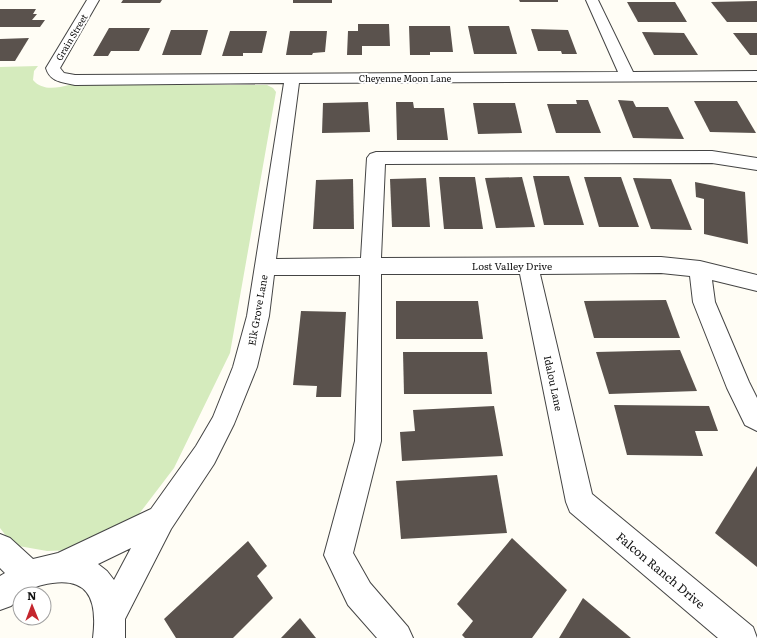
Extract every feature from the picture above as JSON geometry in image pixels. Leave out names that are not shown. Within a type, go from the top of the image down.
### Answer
[{"type":"street","name":"Grain Street","points":[[55,74],[53,68],[93,0]]},
{"type":"street","points":[[592,0],[628,76]]},
{"type":"street","name":"Cheyenne Moon Lane","points":[[55,74],[59,77],[75,80],[757,76]]},
{"type":"street","name":"Elk Grove Lane","points":[[110,627],[161,519],[205,455],[235,395],[246,368],[253,341],[292,78]]},
{"type":"street","points":[[397,638],[359,594],[338,555],[368,441],[371,266],[376,158],[712,157],[757,164]]},
{"type":"street","name":"Lost Valley Drive","points":[[264,267],[642,264],[680,266],[700,269],[757,283]]},
{"type":"street","name":"Idalou Lane","points":[[528,265],[580,502]]},
{"type":"street","points":[[700,269],[704,302],[739,388],[754,417],[757,419]]},
{"type":"street","name":"Falcon Ranch Drive","points":[[580,502],[742,638]]},
{"type":"street","points":[[0,595],[18,580],[40,570],[62,566],[161,519]]},
{"type":"street","points":[[0,548],[30,575]]},
{"type":"street","points":[[62,566],[80,570],[95,579],[106,595],[110,627]]},
{"type":"green space","points":[[38,66],[34,71],[33,80],[41,86],[50,88],[69,85],[267,85],[273,88],[276,92],[230,353],[174,468],[139,514],[112,532],[76,550],[47,551],[13,545],[0,528],[0,67]]},
{"type":"building","points":[[123,0],[162,0],[160,3],[121,3]]},
{"type":"building","points":[[293,0],[332,0],[332,3],[293,3]]},
{"type":"building","points":[[519,0],[558,0],[558,2],[520,2]]},
{"type":"building","points":[[757,1],[757,22],[727,22],[711,2]]},
{"type":"building","points":[[627,2],[675,2],[687,22],[638,22]]},
{"type":"building","points":[[0,9],[36,9],[33,14],[37,14],[32,20],[45,20],[40,27],[0,27]]},
{"type":"building","points":[[358,24],[389,24],[390,46],[362,46],[362,55],[347,55],[348,31],[358,31]]},
{"type":"building","points":[[409,26],[450,26],[453,52],[430,52],[430,55],[410,55]]},
{"type":"building","points":[[468,26],[509,26],[517,54],[474,54]]},
{"type":"building","points":[[109,28],[150,28],[139,51],[111,51],[108,56],[93,56]]},
{"type":"building","points":[[531,29],[568,30],[577,54],[562,54],[561,51],[538,51]]},
{"type":"building","points":[[171,30],[208,30],[201,55],[162,55]]},
{"type":"building","points":[[230,31],[267,31],[262,53],[243,53],[243,56],[222,56]]},
{"type":"building","points":[[290,31],[327,31],[325,52],[313,53],[312,55],[286,55]]},
{"type":"building","points":[[642,32],[684,33],[698,55],[654,55]]},
{"type":"building","points":[[733,33],[757,33],[757,55],[750,55]]},
{"type":"building","points":[[29,38],[15,61],[0,61],[0,39]]},
{"type":"building","points":[[576,100],[588,100],[601,133],[556,133],[547,104],[577,104]]},
{"type":"building","points":[[618,100],[633,101],[636,107],[668,107],[684,139],[633,138]]},
{"type":"building","points":[[694,101],[737,101],[756,133],[710,132]]},
{"type":"building","points":[[368,102],[370,132],[322,133],[323,103]]},
{"type":"building","points":[[396,102],[413,102],[414,108],[444,108],[448,140],[397,140]]},
{"type":"building","points":[[473,103],[515,103],[522,133],[478,134]]},
{"type":"building","points":[[533,176],[569,176],[584,225],[544,225]]},
{"type":"building","points":[[439,177],[475,177],[483,229],[444,229]]},
{"type":"building","points":[[522,177],[535,227],[496,228],[485,178]]},
{"type":"building","points":[[584,177],[621,177],[639,227],[599,227]]},
{"type":"building","points":[[426,178],[430,227],[392,227],[390,179]]},
{"type":"building","points":[[633,178],[671,179],[692,230],[651,229]]},
{"type":"building","points":[[353,179],[354,229],[313,229],[316,180]]},
{"type":"building","points":[[695,182],[745,192],[748,244],[704,234],[704,199],[696,197]]},
{"type":"building","points":[[666,300],[680,338],[594,338],[584,301]]},
{"type":"building","points":[[396,301],[478,301],[483,339],[396,339]]},
{"type":"building","points":[[301,311],[346,312],[341,397],[316,397],[317,386],[293,385]]},
{"type":"building","points":[[680,350],[697,391],[609,394],[596,352]]},
{"type":"building","points":[[403,352],[487,352],[492,394],[404,394]]},
{"type":"building","points":[[614,405],[709,406],[718,431],[695,431],[703,456],[627,455]]},
{"type":"building","points":[[494,406],[503,456],[402,461],[400,432],[415,431],[413,410]]},
{"type":"building","points":[[757,466],[757,567],[715,533]]},
{"type":"building","points":[[497,475],[507,533],[401,539],[396,481]]},
{"type":"building","points":[[512,538],[567,590],[532,638],[465,638],[462,635],[473,621],[457,604]]},
{"type":"building","points":[[248,541],[267,566],[257,576],[273,598],[233,638],[176,638],[164,619]]},
{"type":"building","points":[[583,598],[631,638],[559,638]]},
{"type":"building","points":[[300,618],[316,638],[281,638]]}]
